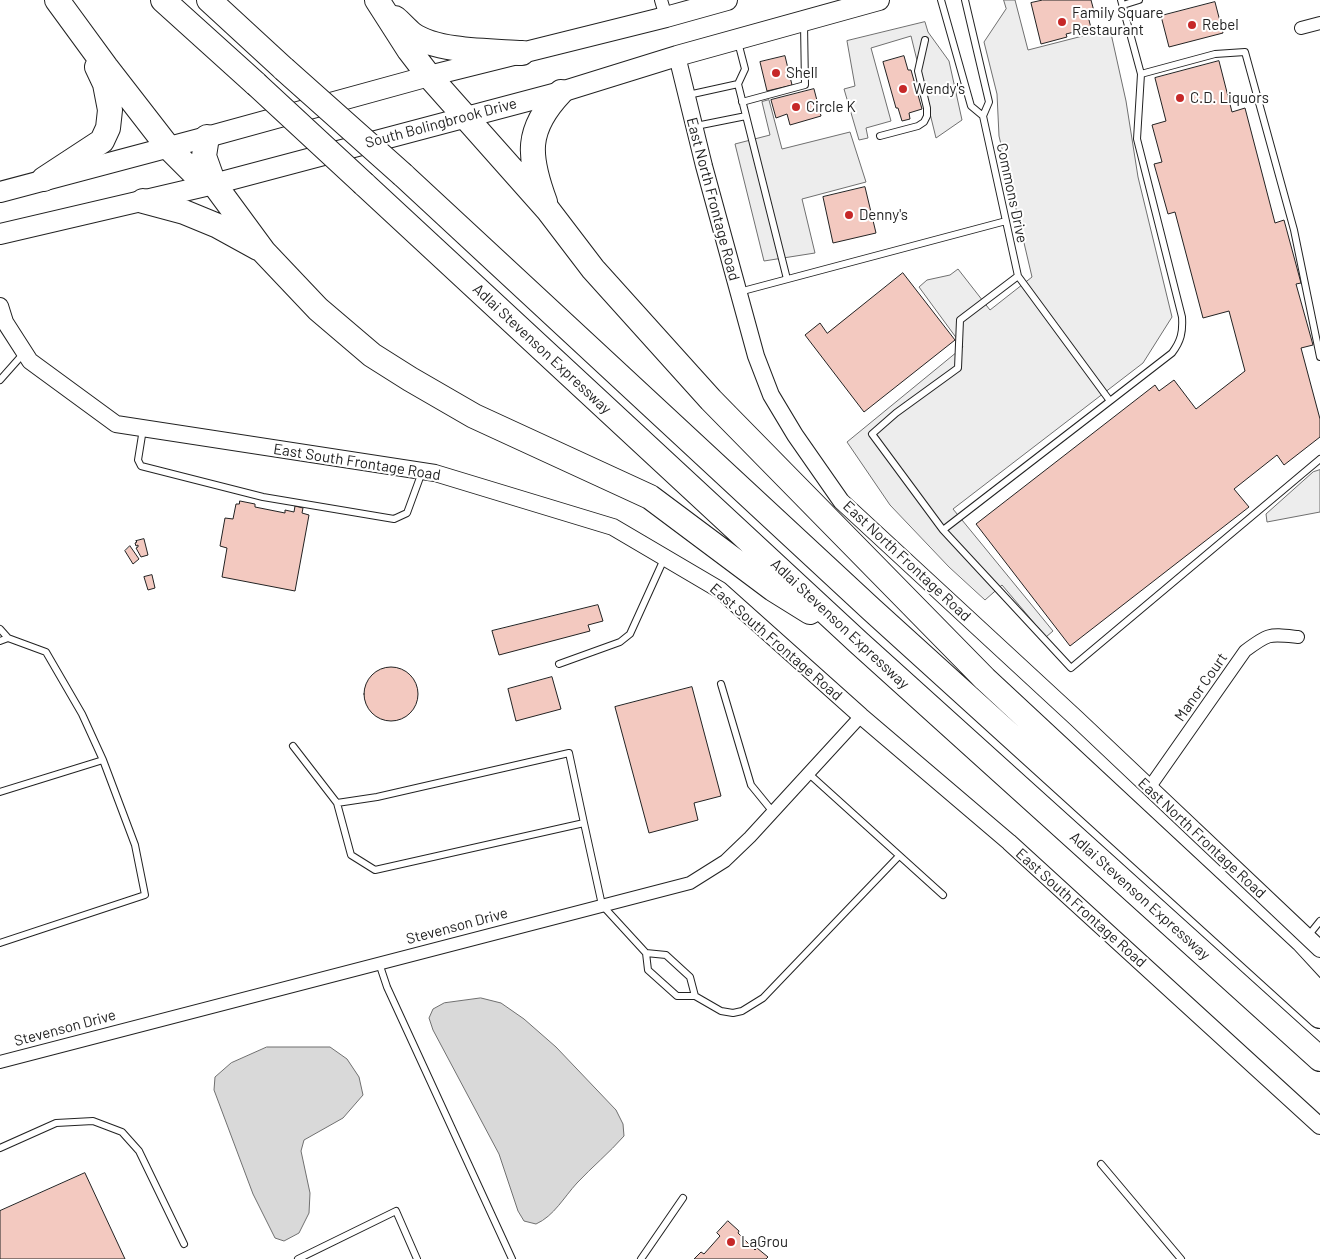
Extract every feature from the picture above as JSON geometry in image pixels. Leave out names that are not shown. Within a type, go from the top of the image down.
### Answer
[{"type":"highway","points":[[57,0],[168,147],[199,178],[214,184]]},
{"type":"highway","name":"Adlai Stevenson Expressway","points":[[163,0],[858,642],[1320,1059]]},
{"type":"highway","points":[[209,0],[403,175],[864,602],[1320,1016]]},
{"type":"highway","points":[[377,0],[413,34],[434,44],[458,49],[522,53]]},
{"type":"highway","points":[[377,0],[409,50],[430,76],[548,210],[593,269],[711,400],[985,680],[1285,958],[1320,996]]},
{"type":"highway","points":[[44,179],[102,141],[108,128],[110,110],[105,84],[71,19]]},
{"type":"highway","points":[[548,210],[538,182],[532,142],[546,107],[561,92]]},
{"type":"highway","points":[[207,137],[204,156],[214,184],[264,252],[318,309],[372,355],[410,380],[474,416],[650,497],[773,589],[858,642]]},
{"type":"highway","points":[[143,201],[184,212],[210,222],[264,252]]},
{"type":"main road","points":[[0,192],[522,53],[663,9],[727,0]]},
{"type":"main road","name":"South Bolingbrook Drive","points":[[0,234],[214,184],[561,92],[677,56],[879,0]]},
{"type":"street","points":[[1301,28],[1320,23]]},
{"type":"street","name":"East North Frontage Road","points":[[677,56],[737,293],[756,356],[771,395],[795,435],[841,501],[1320,949]]},
{"type":"street","name":"East South Frontage Road","points":[[0,306],[5,322],[30,361],[116,424],[423,471],[613,527],[720,590],[861,716],[1009,842],[1320,1126]]},
{"type":"street","name":"Manor Court","points":[[1149,788],[1245,651],[1272,634],[1298,637]]},
{"type":"street","name":"Stevenson Drive","points":[[0,1062],[690,883],[725,860],[773,812],[861,716]]},
{"type":"lane","name":"Commons Drive","points":[[941,0],[971,106],[983,116]]},
{"type":"lane","name":"Commons Drive","points":[[965,0],[989,102],[983,116],[1018,276]]},
{"type":"lane","points":[[943,530],[1172,353],[1179,343],[1183,330],[1182,317],[1136,140],[1141,74],[1122,2],[1139,0]]},
{"type":"lane","points":[[742,102],[805,85],[804,21]]},
{"type":"lane","points":[[738,40],[745,69],[738,84],[788,279]]},
{"type":"lane","points":[[880,136],[918,126],[924,122],[927,108],[918,71],[925,40]]},
{"type":"lane","points":[[1141,74],[1215,54],[1245,52],[1294,230],[1320,356]]},
{"type":"lane","points":[[686,96],[738,84]]},
{"type":"lane","points":[[694,126],[746,116]]},
{"type":"lane","points":[[737,293],[1006,221]]},
{"type":"lane","points":[[1110,401],[1018,276],[960,320],[958,368],[896,413],[872,434],[943,530],[1071,668],[1320,459]]},
{"type":"lane","points":[[0,380],[24,352]]},
{"type":"lane","points":[[143,428],[138,460],[141,466],[263,497],[394,519],[407,513],[423,471]]},
{"type":"lane","points":[[559,664],[620,642],[630,634],[665,558]]},
{"type":"lane","points":[[0,629],[8,638],[46,652],[82,714],[104,760],[135,845],[145,895],[0,943]]},
{"type":"lane","points":[[0,641],[8,638]]},
{"type":"lane","points":[[722,684],[751,785],[773,812]]},
{"type":"lane","points":[[292,746],[338,803],[351,855],[375,870],[584,823]]},
{"type":"lane","points":[[338,803],[377,797],[569,753],[602,905],[646,953],[648,970],[677,996],[695,996],[722,1011],[733,1013],[749,1008],[763,998],[899,856]]},
{"type":"lane","points":[[0,792],[104,760]]},
{"type":"lane","points":[[808,773],[943,895]]},
{"type":"lane","points":[[1308,937],[1320,921]]},
{"type":"lane","points":[[646,953],[666,954],[690,977],[695,996]]},
{"type":"lane","points":[[379,963],[387,987],[512,1259]]},
{"type":"lane","points":[[0,1148],[56,1123],[93,1121],[122,1132],[139,1151],[184,1244]]},
{"type":"lane","points":[[1101,1164],[1181,1259]]},
{"type":"lane","points":[[642,1259],[683,1198]]},
{"type":"lane","points":[[298,1259],[396,1211],[417,1259]]},
{"type":"shaded area","points":[[1004,0],[1015,0],[1028,50],[1110,29],[1126,101],[1138,177],[1172,317],[1143,363],[953,509],[1053,631],[1046,637],[1002,585],[985,600],[949,567],[890,505],[847,442],[963,347],[919,287],[927,280],[950,275],[958,269],[990,310],[1032,277],[999,136],[997,94],[984,42],[1006,9]]},
{"type":"shaded area","points":[[925,22],[928,32],[949,61],[962,120],[936,138],[911,36],[871,48],[891,121],[866,128],[868,138],[859,140],[844,89],[855,86],[847,41]]},
{"type":"shaded area","points":[[769,100],[782,149],[850,132],[866,182],[802,199],[815,253],[764,261],[735,144],[770,135],[762,102]]},
{"type":"shaded area","points":[[1320,470],[1320,512],[1267,522],[1266,514],[1313,472]]},
{"type":"shaded area","points":[[481,998],[501,1003],[524,1019],[556,1047],[616,1110],[623,1124],[624,1136],[577,1183],[548,1216],[536,1224],[524,1221],[518,1211],[499,1154],[433,1030],[429,1018],[433,1009],[444,1003]]},
{"type":"shaded area","points":[[267,1047],[330,1047],[347,1059],[359,1077],[363,1095],[343,1118],[304,1140],[301,1151],[310,1193],[309,1213],[299,1233],[284,1241],[275,1238],[253,1194],[214,1090],[215,1077],[231,1063]]},
{"type":"building","name":"Family Square Restaurant","points":[[1043,0],[1091,0],[1095,15],[1088,16],[1091,28],[1066,34],[1067,37],[1041,44],[1031,3]]},
{"type":"building","name":"Rebel","points":[[1215,2],[1223,33],[1169,47],[1161,16]]},
{"type":"building","name":"Shell","points":[[785,56],[792,85],[767,91],[760,62]]},
{"type":"building","name":"Wendy's","points":[[904,56],[908,70],[911,70],[922,109],[909,113],[910,119],[902,121],[898,108],[896,108],[883,62]]},
{"type":"building","points":[[1219,61],[1232,112],[1245,108],[1275,223],[1284,220],[1301,283],[1296,284],[1313,345],[1301,348],[1320,419],[1320,437],[1284,465],[1277,455],[1234,489],[1249,507],[1070,646],[976,524],[1155,385],[1159,391],[1174,380],[1196,409],[1245,371],[1229,311],[1203,318],[1175,212],[1168,214],[1154,164],[1162,162],[1152,125],[1166,121],[1155,78]]},
{"type":"building","name":"Circle K","points":[[814,89],[821,116],[790,125],[787,114],[776,118],[771,100]]},
{"type":"building","name":"Denny's","points":[[865,187],[876,233],[833,243],[823,197]]},
{"type":"building","points":[[903,273],[955,340],[864,412],[805,335],[820,323],[827,333]]},
{"type":"building","points":[[240,501],[255,504],[255,507],[285,513],[285,510],[294,512],[295,506],[303,508],[302,513],[309,515],[295,591],[222,577],[227,548],[220,546],[225,518],[233,519],[236,504],[239,504]]},
{"type":"building","points":[[144,539],[148,555],[141,557],[136,548],[138,545],[136,546],[135,543]]},
{"type":"building","points":[[130,546],[139,559],[133,564],[125,551]]},
{"type":"building","points":[[152,575],[155,588],[148,590],[144,577]]},
{"type":"building","points":[[598,605],[603,621],[588,625],[590,631],[499,655],[492,631]]},
{"type":"building","points":[[391,667],[401,669],[410,675],[416,684],[418,694],[416,704],[410,713],[401,719],[391,721],[381,719],[372,713],[366,704],[364,694],[366,684],[372,675],[381,669]]},
{"type":"building","points":[[552,677],[561,709],[516,721],[508,689]]},
{"type":"building","points":[[692,687],[721,796],[694,803],[698,820],[649,833],[615,707]]},
{"type":"building","points":[[85,1173],[125,1259],[0,1259],[0,1211]]},
{"type":"building","name":"LaGrou","points":[[728,1221],[755,1250],[757,1248],[768,1257],[766,1259],[694,1259],[701,1252],[704,1254],[720,1236],[717,1233]]},
{"type":"place","name":"Family Square Restaurant","points":[[1062,22]]},
{"type":"place","name":"Rebel","points":[[1192,25]]},
{"type":"place","name":"Shell","points":[[776,73]]},
{"type":"place","name":"Wendy's","points":[[903,89]]},
{"type":"place","name":"C.D. Liquors","points":[[1180,98]]},
{"type":"place","name":"Circle K","points":[[796,107]]},
{"type":"place","name":"Denny's","points":[[849,215]]},
{"type":"place","name":"LaGrou","points":[[731,1242]]}]
